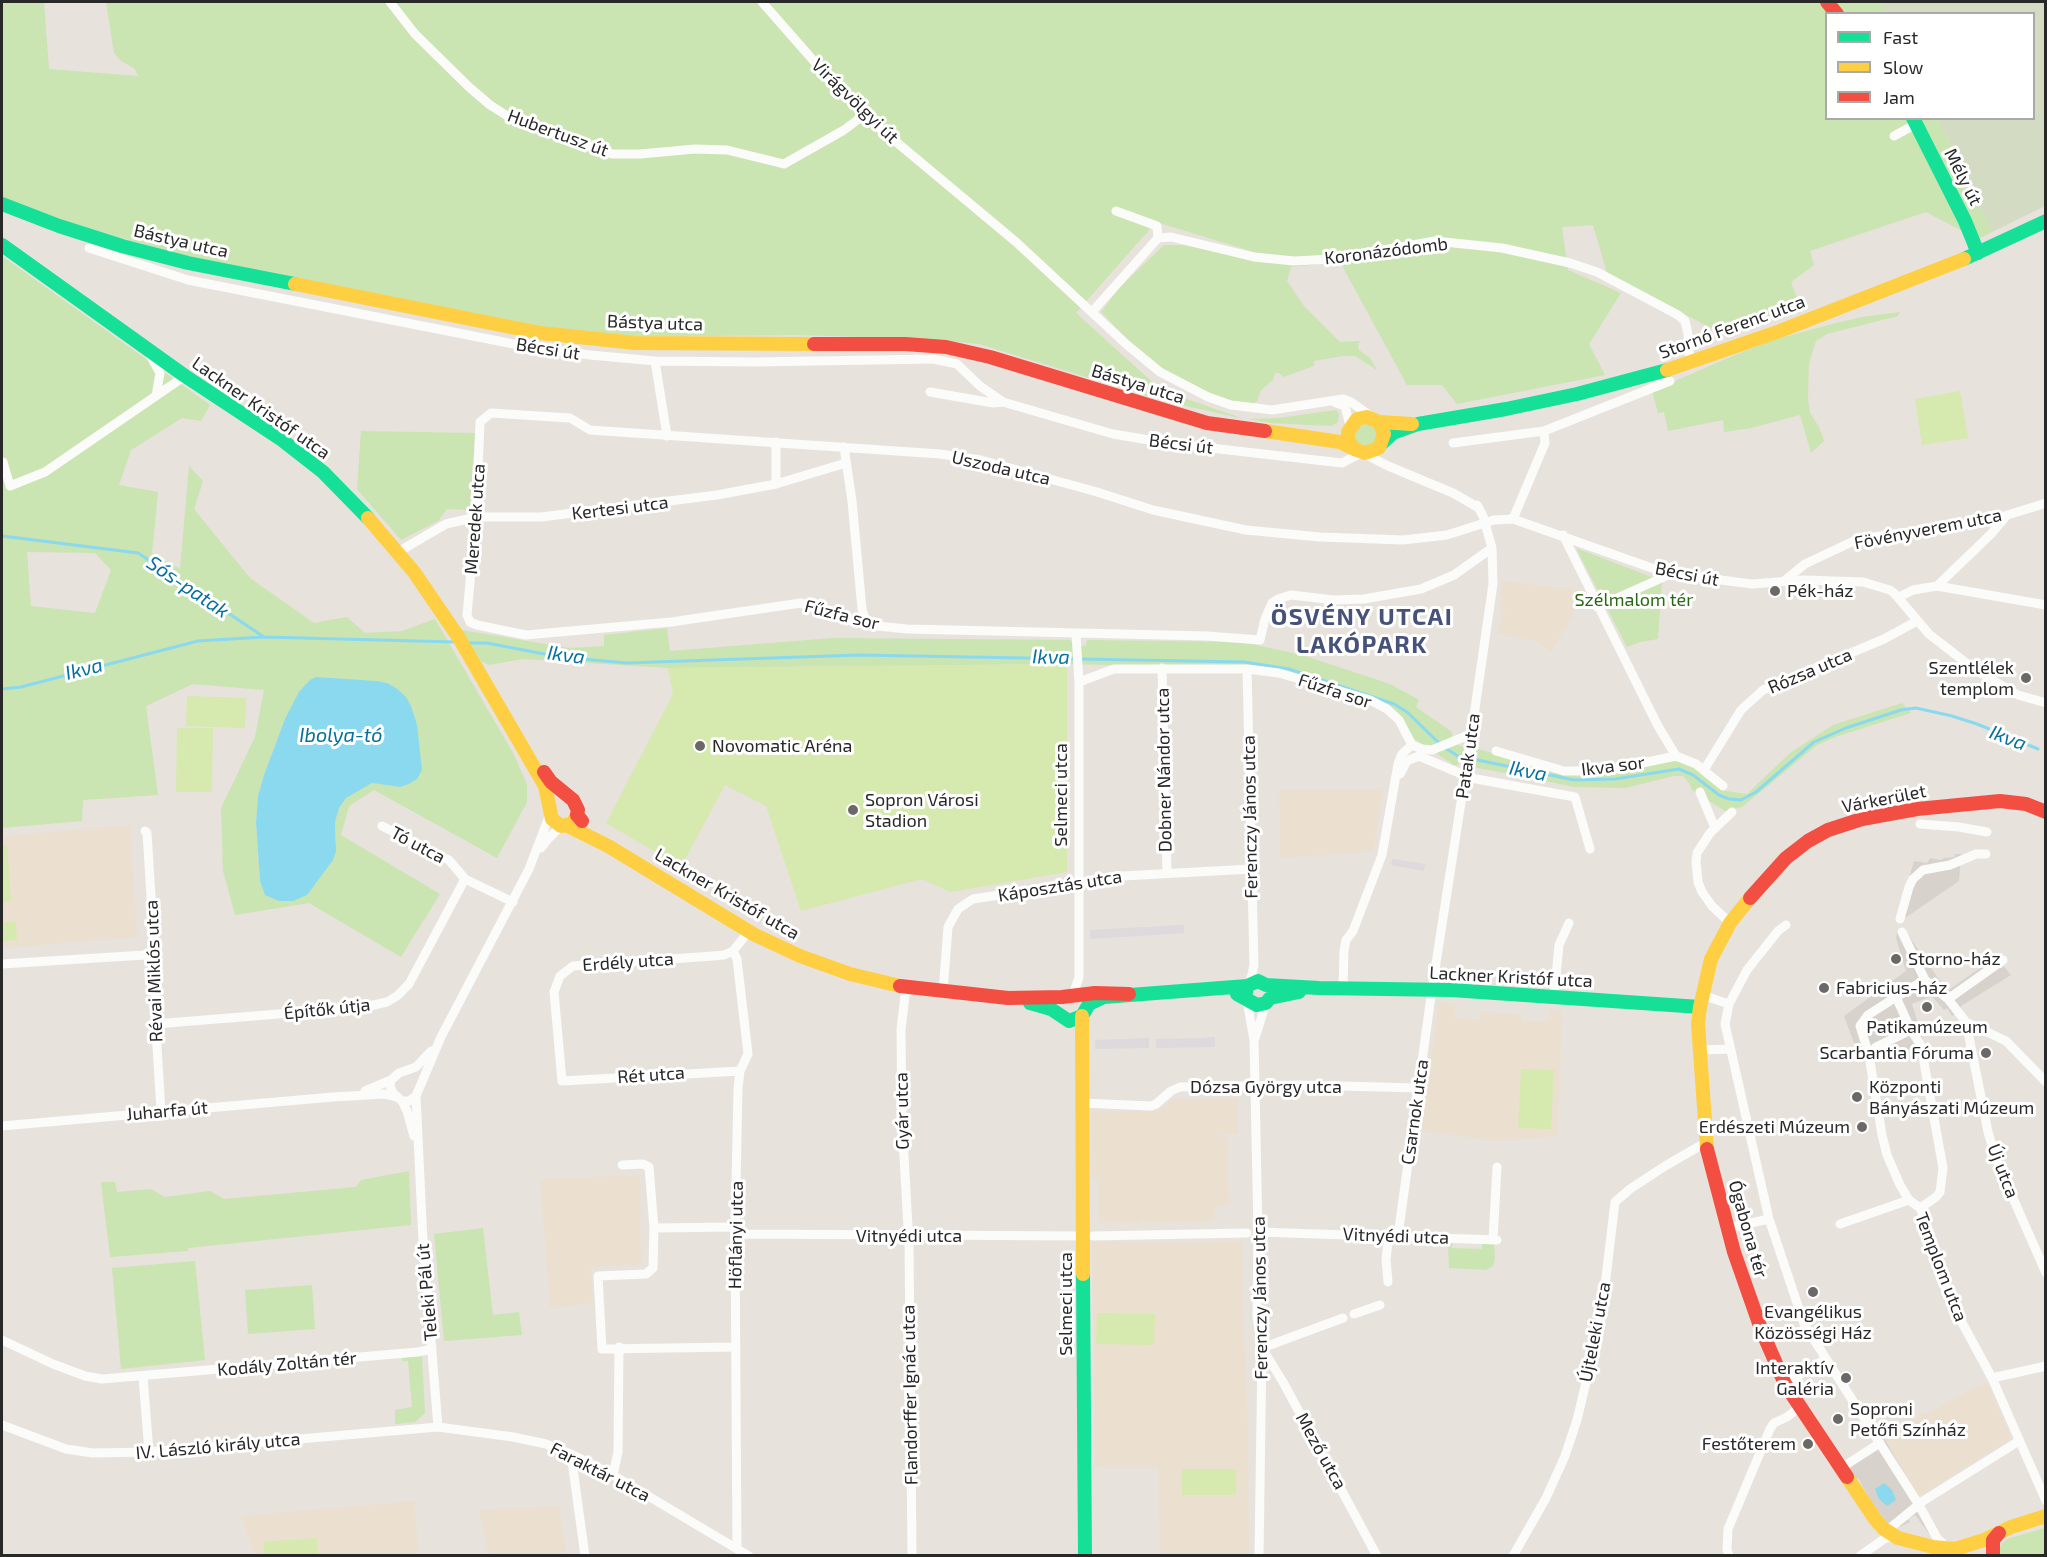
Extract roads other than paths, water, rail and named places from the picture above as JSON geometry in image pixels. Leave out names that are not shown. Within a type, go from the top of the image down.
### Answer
[{"type":"street","name":"Hubertusz út","points":[[390,2],[415,34],[490,105],[517,122],[612,154],[695,149],[727,150],[784,164],[844,130],[864,115]]},
{"type":"street","name":"Virágvölgyi út","points":[[762,2],[864,115],[1016,242],[1160,372],[1208,397],[1231,405],[1272,410],[1343,399],[1351,402],[1376,421]]},
{"type":"street","points":[[1894,136],[1915,122]]},
{"type":"street","name":"Mély út","points":[[1915,122],[1965,221],[1978,253]]},
{"type":"street","name":"Bástya utca","points":[[2,204],[59,226],[122,246],[188,263],[540,333],[635,343],[905,344],[946,347],[990,357],[1208,423],[1340,442],[1359,451]]},
{"type":"street","points":[[1092,312],[1158,238],[1157,226],[1116,211]]},
{"type":"street","name":"Stornó Ferenc utca","points":[[1382,443],[1393,433],[1418,424],[1577,394],[1690,363],[1779,331],[1978,253],[2046,221]]},
{"type":"street","name":"Koronázódomb","points":[[1158,238],[1171,237],[1254,257],[1294,261],[1332,259],[1435,241],[1502,248],[1550,258],[1597,272],[1678,315],[1684,321],[1688,334],[1690,363]]},
{"type":"street","name":"Lackner Kristóf utca","points":[[2,245],[144,348],[282,440],[323,472],[348,496],[398,552],[440,608],[459,638],[544,786],[552,819],[608,846],[749,931],[800,956],[830,968],[906,987],[1078,1004],[1089,1004],[1097,1000],[1130,994],[1203,990],[1257,992],[1319,988],[1432,989],[1554,997],[1704,1002]]},
{"type":"street","name":"Bécsi út","points":[[89,248],[188,280],[524,346],[655,361],[933,359],[957,364],[980,386],[1003,402],[1113,434],[1167,443],[1342,463],[1359,451]]},
{"type":"street","points":[[144,348],[160,373],[156,396]]},
{"type":"street","points":[[655,361],[667,436]]},
{"type":"street","points":[[3,462],[10,486],[45,472],[185,376]]},
{"type":"street","points":[[1453,443],[1544,431],[1670,381]]},
{"type":"street","name":"Bécsi út","points":[[930,392],[993,403],[1003,402]]},
{"type":"street","points":[[1322,402],[1340,403],[1345,406],[1350,427],[1348,439],[1359,451],[1453,493],[1477,506],[1489,521]]},
{"type":"street","name":"Uszoda utca","points":[[480,422],[491,413],[570,418],[591,430],[940,454],[981,460],[1153,510],[1246,530],[1320,537],[1403,540],[1447,535],[1489,521]]},
{"type":"street","points":[[1350,427],[1360,418],[1376,421],[1384,434],[1381,449],[1383,456],[1395,468]]},
{"type":"street","name":"Stornó Ferenc utca","points":[[1376,421],[1418,424]]},
{"type":"street","name":"Meredek utca","points":[[467,615],[476,517],[480,422]]},
{"type":"street","name":"Bástya utca","points":[[1313,438],[1350,427]]},
{"type":"street","points":[[1513,519],[1545,443],[1544,431]]},
{"type":"street","points":[[776,442],[776,484]]},
{"type":"street","points":[[1359,451],[1374,451],[1382,443]]},
{"type":"street","points":[[844,447],[862,609],[867,625]]},
{"type":"street","name":"Kertesi utca","points":[[398,552],[446,524],[476,517],[541,518],[717,495],[776,484],[846,463]]},
{"type":"street","name":"Fövényverem utca","points":[[1784,581],[1800,568],[1858,539],[1985,522],[2046,503]]},
{"type":"street","points":[[1938,586],[2007,515]]},
{"type":"street","name":"Bécsi út","points":[[1489,521],[1513,519],[1666,573],[1742,583],[1804,580],[1863,582],[1888,589],[1899,597]]},
{"type":"street","name":"Patak utca","points":[[1432,989],[1493,584],[1489,521]]},
{"type":"street","points":[[1985,522],[1993,526],[1991,534]]},
{"type":"street","points":[[1563,535],[1597,607],[1676,756],[1696,764],[1723,786]]},
{"type":"street","name":"Fűzfa sor","points":[[467,615],[470,622],[477,626],[526,635],[670,622],[801,603],[832,616],[867,625],[907,629],[1207,636],[1260,640],[1272,603],[1291,596],[1334,600],[1364,599],[1421,589],[1454,575],[1492,548]]},
{"type":"street","points":[[1800,568],[1797,575],[1804,580]]},
{"type":"street","points":[[1597,607],[1664,577],[1666,573]]},
{"type":"street","points":[[2046,605],[1938,586],[1913,590],[1899,597],[1917,621],[1940,644],[1974,669],[2008,690],[2046,703]]},
{"type":"street","name":"Rózsa utca","points":[[1704,770],[1741,710],[1763,690],[1884,639],[1917,621]]},
{"type":"street","name":"Selmeci utca","points":[[1076,634],[1079,682],[1078,1004],[1082,1052],[1088,1236],[1085,1556]]},
{"type":"street","name":"Dobner Nándor utca","points":[[1162,668],[1167,873]]},
{"type":"street","points":[[1079,682],[1114,669],[1247,669]]},
{"type":"street","name":"Fűzfa sor","points":[[1247,669],[1279,673],[1370,700],[1387,709],[1399,720],[1412,746]]},
{"type":"street","name":"Ferenczy János utca","points":[[1247,669],[1251,870],[1257,992],[1254,1040],[1258,1232],[1257,1317],[1262,1348],[1259,1556]]},
{"type":"street","name":"Lackner Kristóf utca","points":[[516,734],[551,782],[573,800],[578,810],[577,815],[590,832],[608,846]]},
{"type":"street","points":[[1343,989],[1346,940],[1353,931],[1382,855],[1394,785],[1402,754],[1412,746],[1432,750],[1471,734]]},
{"type":"street","name":"Ikva sor","points":[[1496,751],[1564,771],[1609,769],[1676,756]]},
{"type":"street","name":"Ikva sor","points":[[1394,785],[1407,760],[1419,756],[1465,776],[1575,797],[1590,849]]},
{"type":"street","points":[[1700,792],[1715,828]]},
{"type":"street","points":[[529,868],[555,799],[567,797]]},
{"type":"street","name":"Várkerület","points":[[1730,923],[1786,858],[1808,840],[1833,828],[1889,813],[1990,802],[2018,802],[2045,808]]},
{"type":"street","points":[[1730,923],[1712,906],[1702,892],[1696,871],[1697,853],[1715,828],[1732,812]]},
{"type":"street","points":[[529,868],[548,839],[563,825],[572,824],[577,815]]},
{"type":"street","name":"Várkerület","points":[[1920,824],[1987,832]]},
{"type":"street","name":"Tó utca","points":[[382,826],[449,860],[465,879],[513,902]]},
{"type":"street","name":"Révai Miklós utca","points":[[145,831],[147,832],[155,960],[155,1024],[161,1111]]},
{"type":"street","points":[[1900,919],[1909,887],[1913,879],[1923,870],[1950,865],[1976,854],[1986,854]]},
{"type":"street","name":"Teleki Pál út","points":[[438,1427],[423,1241],[418,1092],[441,1037],[529,868]]},
{"type":"street","name":"Káposztás utca","points":[[943,992],[947,934],[954,914],[973,899],[1079,882],[1167,873],[1251,870]]},
{"type":"street","name":"Építők útja","points":[[155,1024],[364,1007],[387,1002],[398,996],[409,984],[465,879]]},
{"type":"street","points":[[1554,997],[1558,945],[1569,923]]},
{"type":"street","name":"Ógabona tér","points":[[1730,923],[1712,959],[1704,1002],[1699,1050],[1705,1143],[1728,1228],[1761,1329],[1785,1384],[1875,1519],[1884,1529],[1891,1532]]},
{"type":"street","points":[[1786,925],[1778,931],[1747,970],[1729,1004],[1725,1024],[1769,1219],[1800,1314],[1825,1359],[1945,1548]]},
{"type":"street","points":[[733,951],[749,931]]},
{"type":"street","points":[[1902,932],[1925,980],[1896,997],[1920,1044],[1943,1168],[1940,1192],[1920,1208]]},
{"type":"street","name":"Höflányi utca","points":[[733,951],[737,960],[748,1054],[740,1071],[735,1231],[738,1549]]},
{"type":"street","name":"Erdély utca","points":[[562,1081],[554,992],[560,976],[573,966],[713,957],[733,951]]},
{"type":"street","points":[[2,964],[145,955],[155,960]]},
{"type":"street","points":[[1948,999],[2003,960]]},
{"type":"street","name":"Új utca","points":[[1925,980],[1948,999],[1966,1022],[1988,1132],[1997,1162],[2046,1273]]},
{"type":"street","name":"Gyár utca","points":[[906,987],[901,1042],[908,1235]]},
{"type":"street","name":"Csarnok utca","points":[[1388,1282],[1386,1259],[1393,1235],[1419,1088],[1432,989]]},
{"type":"street","name":"Ferenczy János utca","points":[[1254,1040],[1257,992]]},
{"type":"street","name":"Lackner Kristóf utca","points":[[1078,1004],[1130,994]]},
{"type":"street","name":"Templom utca","points":[[1896,997],[1868,1015],[1860,1026],[1869,1058],[1887,1155],[1909,1200],[1920,1208],[1932,1239],[1944,1286],[1992,1378],[2046,1501]]},
{"type":"street","name":"Lackner Kristóf utca","points":[[1008,998],[1042,1005],[1062,1017],[1073,1020],[1078,1004]]},
{"type":"street","points":[[1704,1002],[1729,1004]]},
{"type":"street","points":[[1062,1017],[1058,1003],[1078,1004]]},
{"type":"street","name":"Selmeci utca","points":[[1062,1017],[1082,1052]]},
{"type":"street","points":[[1966,1022],[2006,1041],[2046,1082]]},
{"type":"street","points":[[1869,1058],[1876,1047],[1911,1030]]},
{"type":"street","name":"Teleki Pál út","points":[[419,1156],[411,1119],[390,1086],[391,1080],[399,1073],[409,1071],[423,1061],[441,1037]]},
{"type":"street","points":[[1699,1050],[1730,1049]]},
{"type":"street","points":[[399,1099],[409,1101],[418,1092],[419,1081],[409,1071]]},
{"type":"street","name":"Rét utca","points":[[562,1081],[740,1071]]},
{"type":"street","name":"Juharfa út","points":[[333,1097],[369,1090],[391,1080]]},
{"type":"street","name":"Dózsa György utca","points":[[1082,1103],[1151,1106],[1180,1087],[1256,1085],[1419,1088]]},
{"type":"street","name":"Juharfa út","points":[[2,1126],[333,1097],[374,1095],[399,1099]]},
{"type":"street","name":"Újteleki utca","points":[[1513,1556],[1546,1498],[1577,1420],[1601,1319],[1614,1206],[1621,1196],[1705,1143]]},
{"type":"street","points":[[622,1165],[643,1164],[649,1167],[654,1228],[653,1268],[646,1274],[598,1276],[602,1349],[736,1347]]},
{"type":"street","name":"Vitnyédi utca","points":[[1258,1232],[1495,1240],[1497,1167]]},
{"type":"street","points":[[1840,1224],[1909,1200]]},
{"type":"street","points":[[1728,1228],[1769,1219]]},
{"type":"street","name":"Vitnyédi utca","points":[[654,1228],[908,1235],[1088,1236],[1247,1233]]},
{"type":"street","name":"Flandorffer Ignác utca","points":[[908,1235],[912,1556]]},
{"type":"street","points":[[1354,1314],[1380,1305]]},
{"type":"street","points":[[1262,1348],[1344,1318]]},
{"type":"street","name":"Kodály Zoltán tér","points":[[2,1340],[53,1364],[85,1376],[102,1379],[432,1349]]},
{"type":"street","points":[[613,1475],[618,1452],[619,1347]]},
{"type":"street","name":"Mező utca","points":[[1262,1348],[1283,1382],[1377,1556]]},
{"type":"street","points":[[1785,1384],[1825,1359]]},
{"type":"street","points":[[1992,1378],[2046,1366]]},
{"type":"street","points":[[143,1377],[149,1452]]},
{"type":"street","points":[[1729,1556],[1728,1529],[1771,1426],[1800,1407]]},
{"type":"street","name":"IV. László király utca","points":[[2,1425],[66,1449],[93,1453],[149,1452],[438,1427]]},
{"type":"street","name":"Faraktár utca","points":[[438,1427],[513,1437],[546,1444],[571,1454],[613,1475],[749,1556]]},
{"type":"street","points":[[1860,1556],[1884,1539],[1919,1505],[2019,1442]]},
{"type":"street","points":[[1841,1468],[1880,1443]]},
{"type":"street","points":[[571,1454],[585,1556]]},
{"type":"street","points":[[1891,1532],[1912,1543],[1945,1548],[1962,1547],[2046,1516]]},
{"type":"street","points":[[1993,1556],[1994,1540],[1999,1533]]},
{"type":"street","points":[[1972,1556],[1984,1540]]},
{"type":"water","name":"Ibolya-tó","points":[[316,677],[376,681],[396,688],[406,697],[411,706],[417,725],[422,770],[417,779],[409,784],[400,787],[372,783],[346,798],[339,808],[335,822],[336,851],[333,860],[307,895],[293,901],[279,901],[265,895],[260,881],[256,822],[258,796],[285,719],[299,692]]},
{"type":"water","points":[[1884,1483],[1892,1490],[1896,1500],[1887,1506],[1879,1499],[1875,1489]]},
{"type":"waterway","name":"Sós-patak","points":[[2,536],[138,553],[264,637]]},
{"type":"waterway","name":"Ikva","points":[[2,689],[21,687],[198,641],[264,637],[455,642]]},
{"type":"waterway","name":"Ikva","points":[[468,643],[487,643],[560,657],[627,663],[858,655],[1244,662],[1289,669],[1394,704],[1407,712],[1440,744]]},
{"type":"waterway","name":"Ikva","points":[[1445,748],[1458,756],[1574,780],[1615,779],[1679,769],[1693,775],[1719,795],[1741,800],[1756,792],[1814,742],[1846,728],[1901,710],[1916,708],[1952,716],[2038,749]]},
{"type":"place","name":"Pék-ház","points":[[1775,591]]},
{"type":"place","name":"Szentlélek templom","points":[[2026,678]]},
{"type":"place","name":"Novomatic Aréna","points":[[700,746]]},
{"type":"place","name":"Sopron Városi Stadion","points":[[853,810]]},
{"type":"place","name":"Storno-ház","points":[[1896,959]]},
{"type":"place","name":"Fabricius-ház","points":[[1824,988]]},
{"type":"place","name":"Patikamúzeum","points":[[1927,1007]]},
{"type":"place","name":"Scarbantia Fóruma","points":[[1986,1053]]},
{"type":"place","name":"Központi Bányászati Múzeum","points":[[1857,1097]]},
{"type":"place","name":"Erdészeti Múzeum","points":[[1862,1127]]},
{"type":"place","name":"Evangélikus Közösségi Ház","points":[[1813,1292]]},
{"type":"place","name":"Interaktív Galéria","points":[[1846,1378]]},
{"type":"place","name":"Soproni Petőfi Színház","points":[[1838,1419]]},
{"type":"place","name":"Festőterem","points":[[1808,1444]]},
{"type":"district","name":"ÖSVÉNY UTCAI LAKÓPARK","points":[[1362,631]]},
{"type":"park label","name":"Szélmalom tér","points":[[1634,600]]}]
